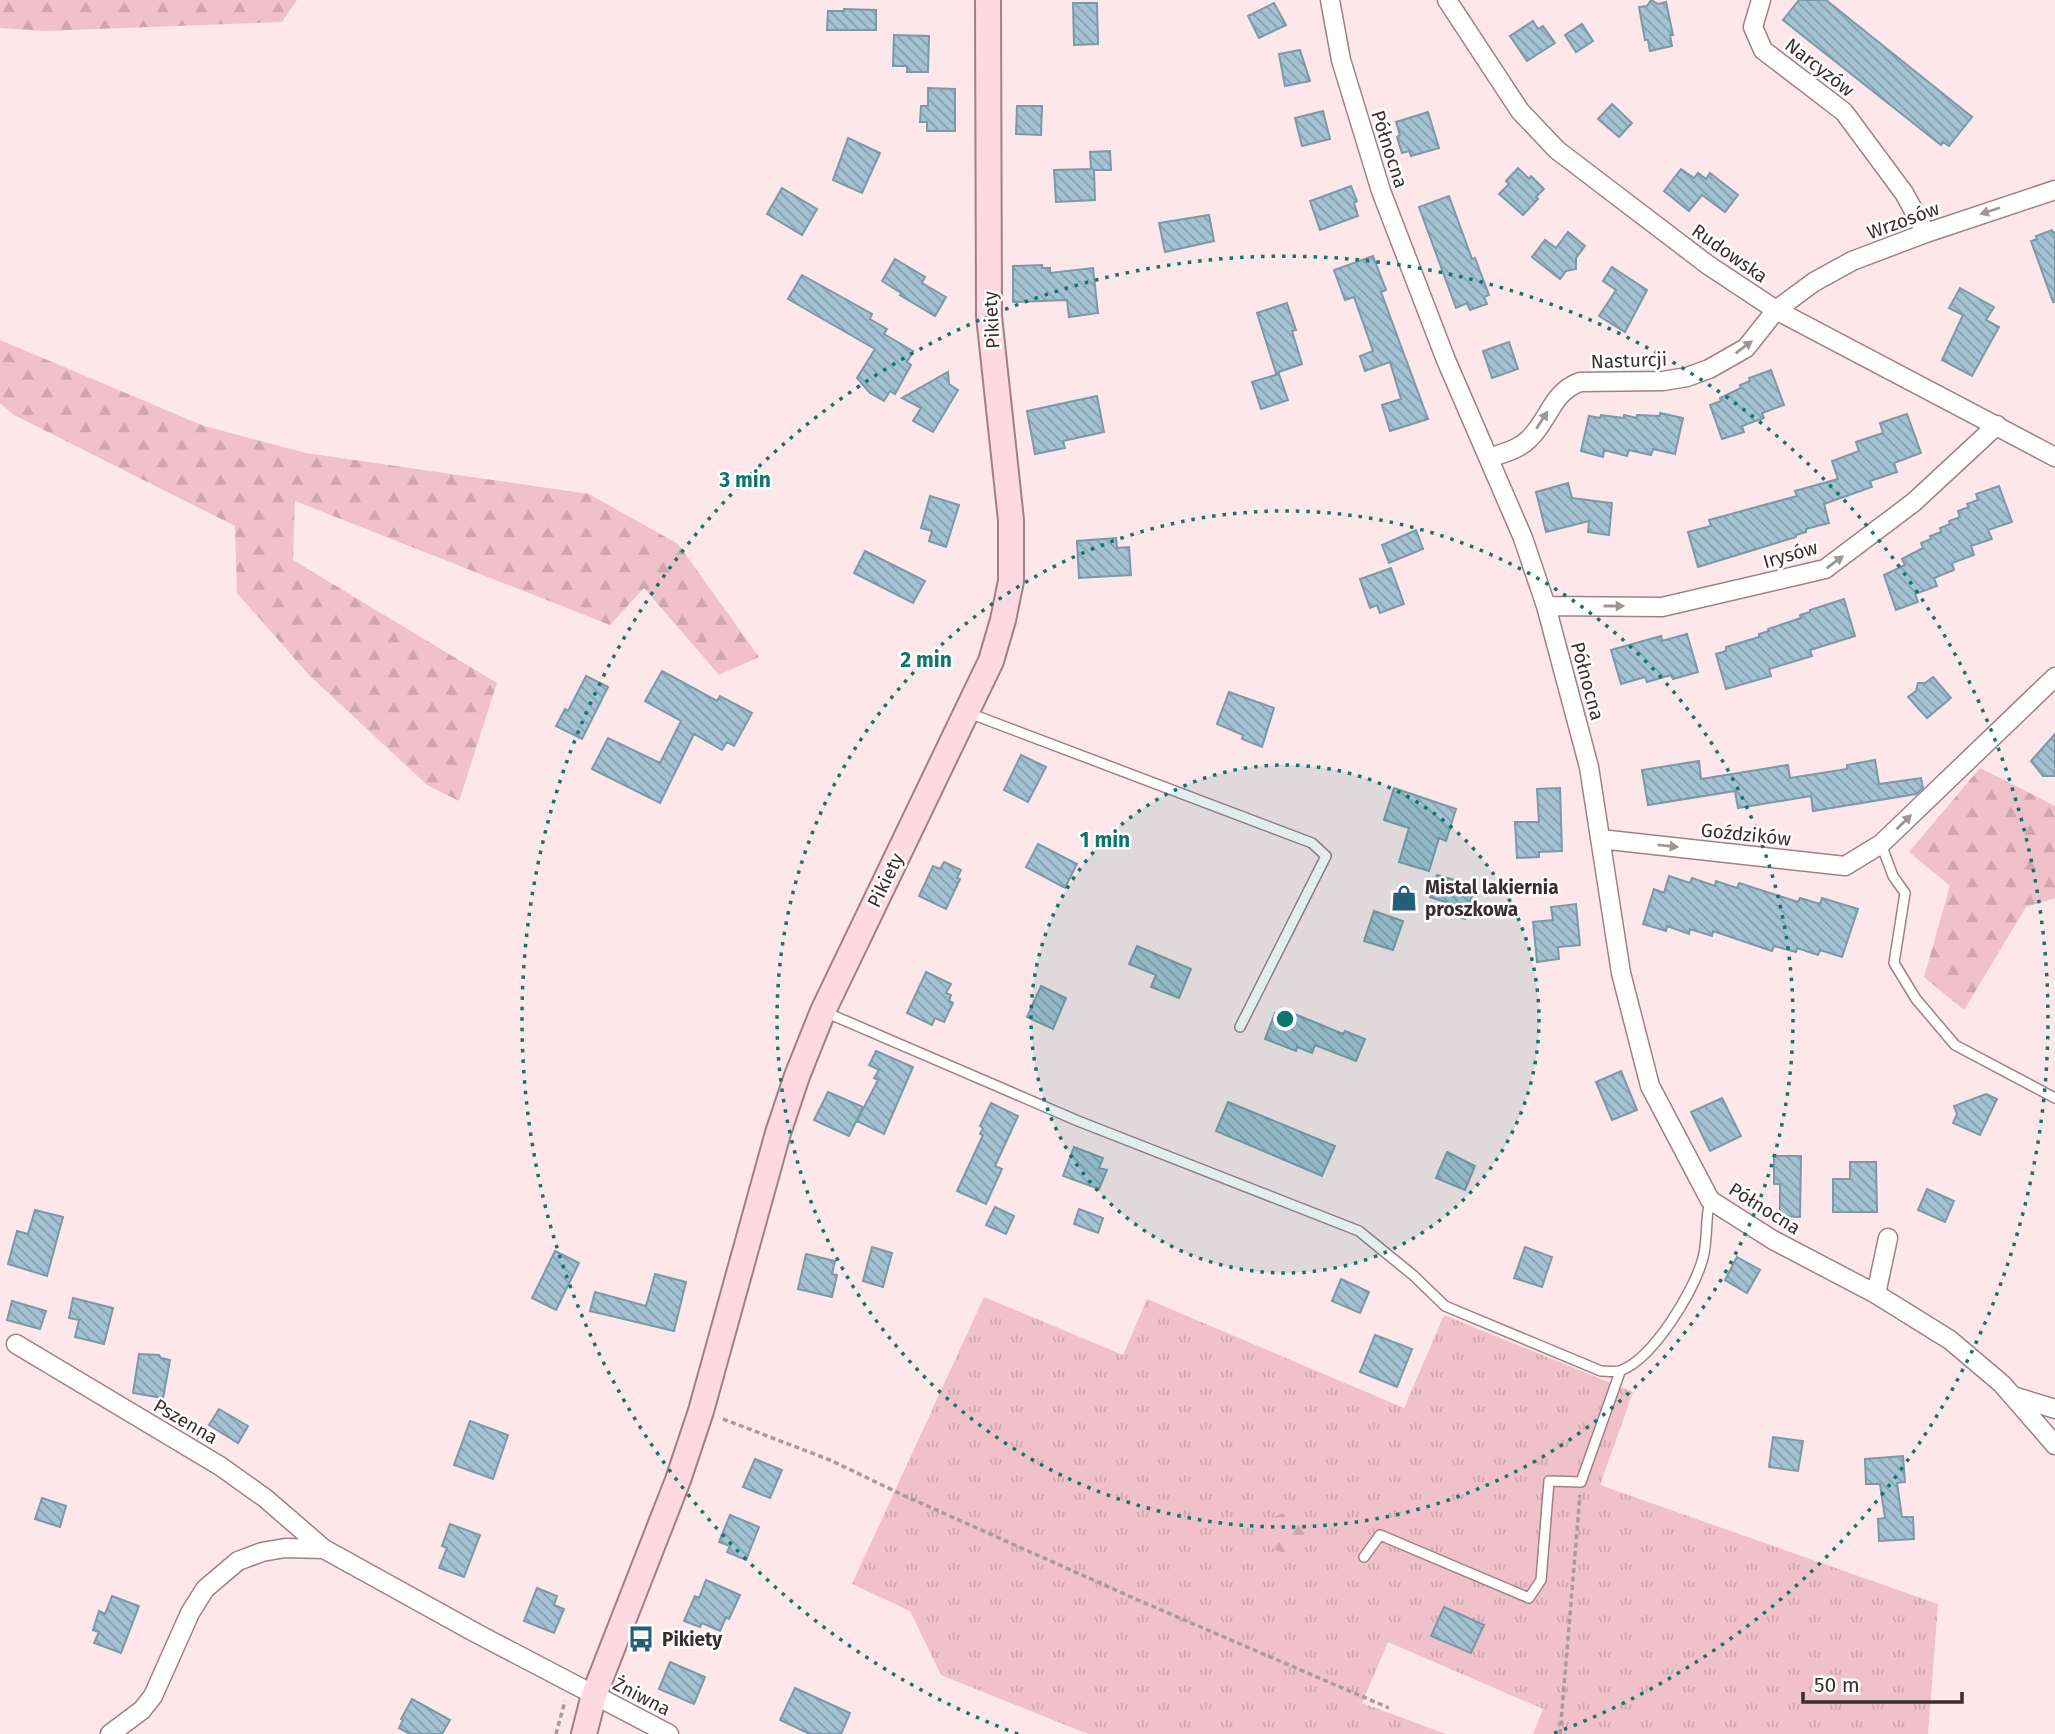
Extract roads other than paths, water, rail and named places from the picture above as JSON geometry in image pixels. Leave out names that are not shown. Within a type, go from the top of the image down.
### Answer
[{"type":"street","name":"Pikiety","points":[[584,1734],[594,1695],[678,1480],[701,1411],[778,1133],[797,1076],[823,1012],[991,661],[1003,620],[1011,581],[1011,520],[989,316],[988,0]]},
{"type":"street","name":"Północna","points":[[1330,0],[1341,60],[1381,191],[1446,360],[1523,538],[1546,606],[1589,767],[1621,973],[1650,1086],[1710,1200],[1773,1240],[1876,1294],[1950,1340],[1988,1371],[2055,1445]]},
{"type":"street","name":"Rudowska","points":[[1447,0],[1520,111],[1557,150],[1708,265],[1776,310],[2055,457]]},
{"type":"street","name":"Narcyzów","points":[[1761,0],[1753,27],[1763,50],[1844,111],[1904,193],[1926,233]]},
{"type":"street","name":"Wrzosów","points":[[1776,310],[1814,282],[1852,261],[2055,190]]},
{"type":"street","name":"Nasturcji","points":[[1489,458],[1518,448],[1531,438],[1557,397],[1567,387],[1580,382],[1663,381],[1687,377],[1709,369],[1746,348],[1776,310]]},
{"type":"street","name":"Irysów","points":[[1546,606],[1662,607],[1825,569],[1914,502],[1997,425]]},
{"type":"street","name":"Goździków","points":[[1600,839],[1844,866],[1881,844],[2055,677]]},
{"type":"street","points":[[1876,1294],[1888,1238]]},
{"type":"street","name":"Pszenna","points":[[16,1344],[220,1466],[265,1498],[324,1549],[594,1695]]},
{"type":"street","points":[[2013,1396],[2055,1409]]},
{"type":"street","name":"Pszenna","points":[[110,1734],[142,1710],[153,1696],[190,1613],[205,1589],[238,1561],[262,1552],[285,1548],[324,1549]]},
{"type":"street","name":"Żniwna","points":[[594,1695],[669,1734]]},
{"type":"lane","points":[[967,713],[1312,843],[1326,856],[1240,1027]]},
{"type":"lane","points":[[1881,844],[1894,876],[1905,892],[1894,963],[1916,999],[1955,1045],[2055,1098]]},
{"type":"lane","points":[[823,1012],[1078,1121],[1359,1231],[1415,1276],[1444,1306],[1601,1371],[1620,1371],[1640,1360],[1691,1289],[1703,1257],[1706,1214],[1710,1200]]},
{"type":"lane","points":[[1364,1557],[1380,1535],[1529,1598],[1541,1580],[1549,1481],[1581,1482],[1620,1371]]},
{"type":"place","name":"Mistal lakiernia proszkowa","points":[[1404,898]]},
{"type":"place","name":"Pikiety","points":[[641,1639]]}]
